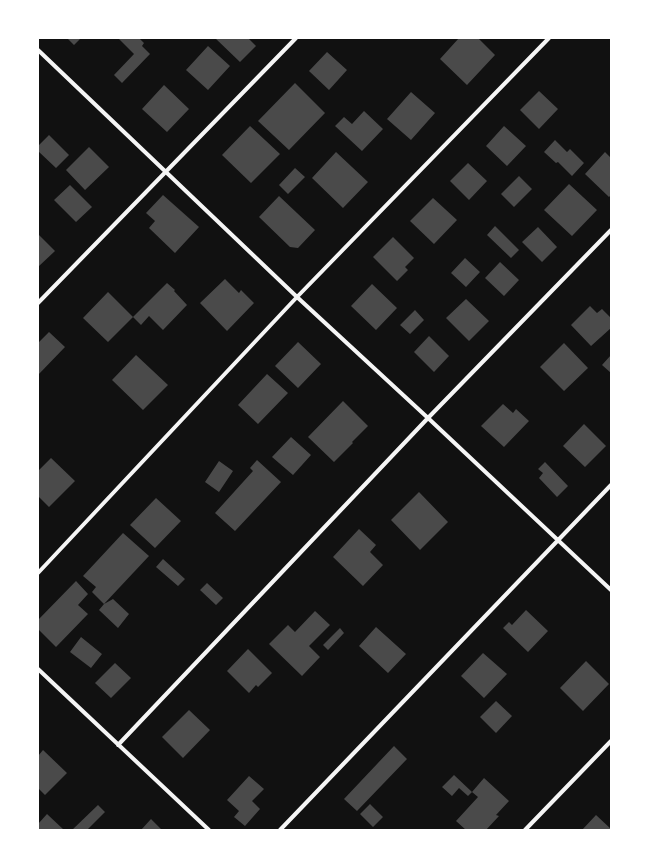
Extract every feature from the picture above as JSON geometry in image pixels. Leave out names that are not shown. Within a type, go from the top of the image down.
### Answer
[{"type":"street","points":[[38,303],[296,38]]},
{"type":"street","points":[[38,573],[297,297],[549,38]]},
{"type":"street","points":[[38,50],[165,173],[611,590]]},
{"type":"street","points":[[118,744],[428,418],[611,230]]},
{"type":"street","points":[[280,830],[611,485]]},
{"type":"street","points":[[38,669],[209,830]]},
{"type":"street","points":[[525,830],[611,741]]},
{"type":"building","points":[[67,38],[81,38],[74,45]]},
{"type":"building","points":[[118,38],[139,38],[144,43],[142,46],[150,54],[122,83],[114,75],[134,54]]},
{"type":"building","points":[[215,38],[248,38],[256,46],[240,62]]},
{"type":"building","points":[[459,38],[478,38],[495,55],[467,85],[440,59]]},
{"type":"building","points":[[208,46],[230,66],[208,90],[186,70]]},
{"type":"building","points":[[327,52],[347,70],[329,90],[309,71]]},
{"type":"building","points":[[295,83],[325,113],[289,150],[258,121]]},
{"type":"building","points":[[164,85],[189,109],[167,132],[142,109]]},
{"type":"building","points":[[539,91],[558,109],[539,129],[520,110]]},
{"type":"building","points":[[411,92],[435,113],[411,140],[387,119]]},
{"type":"building","points":[[364,111],[383,129],[362,151],[335,126],[344,117],[352,124]]},
{"type":"building","points":[[250,126],[280,154],[251,183],[222,155]]},
{"type":"building","points":[[504,126],[526,146],[507,166],[486,146]]},
{"type":"building","points":[[49,135],[69,155],[56,168],[38,151],[38,146]]},
{"type":"building","points":[[555,140],[567,152],[570,149],[584,163],[572,176],[558,162],[556,163],[544,152]]},
{"type":"building","points":[[89,147],[109,167],[85,190],[66,170]]},
{"type":"building","points":[[336,152],[368,182],[343,208],[312,178]]},
{"type":"building","points":[[605,152],[611,158],[611,195],[609,197],[585,174]]},
{"type":"building","points":[[468,163],[487,181],[469,200],[450,181]]},
{"type":"building","points":[[295,168],[305,177],[288,194],[279,185]]},
{"type":"building","points":[[519,176],[532,189],[514,207],[501,194]]},
{"type":"building","points":[[569,184],[597,210],[572,236],[544,210]]},
{"type":"building","points":[[70,185],[92,207],[76,222],[54,200]]},
{"type":"building","points":[[163,195],[199,227],[175,253],[149,228],[155,221],[146,213]]},
{"type":"building","points":[[279,196],[315,230],[298,248],[290,247],[259,217]]},
{"type":"building","points":[[433,198],[457,220],[434,244],[410,221]]},
{"type":"building","points":[[495,226],[519,250],[511,258],[487,235]]},
{"type":"building","points":[[538,227],[557,247],[542,262],[522,242]]},
{"type":"building","points":[[38,234],[55,251],[38,267]]},
{"type":"building","points":[[393,237],[414,258],[405,267],[408,270],[397,281],[373,257]]},
{"type":"building","points":[[465,258],[480,272],[466,287],[451,273]]},
{"type":"building","points":[[500,262],[519,280],[504,296],[485,278]]},
{"type":"building","points":[[225,279],[239,293],[241,290],[254,303],[227,331],[200,303]]},
{"type":"building","points":[[167,283],[175,290],[174,291],[187,305],[163,330],[149,316],[141,325],[133,317]]},
{"type":"building","points":[[372,284],[397,308],[376,330],[351,306]]},
{"type":"building","points":[[108,292],[133,317],[108,342],[83,318]]},
{"type":"building","points":[[466,299],[489,321],[469,341],[446,318]]},
{"type":"building","points":[[590,306],[597,313],[602,309],[611,318],[611,328],[591,346],[571,325]]},
{"type":"building","points":[[415,310],[424,320],[410,334],[400,325]]},
{"type":"building","points":[[49,332],[65,347],[38,375],[38,343]]},
{"type":"building","points":[[429,336],[449,356],[434,372],[414,352]]},
{"type":"building","points":[[298,342],[321,364],[298,388],[275,366]]},
{"type":"building","points":[[564,343],[588,368],[564,391],[540,367]]},
{"type":"building","points":[[136,355],[168,385],[143,410],[112,380]]},
{"type":"building","points":[[611,355],[611,373],[602,365]]},
{"type":"building","points":[[267,374],[288,393],[258,424],[238,405]]},
{"type":"building","points":[[343,401],[368,426],[334,462],[308,437]]},
{"type":"building","points":[[503,404],[513,413],[516,409],[529,421],[504,447],[481,426]]},
{"type":"building","points":[[584,424],[606,446],[585,467],[563,446]]},
{"type":"building","points":[[291,437],[311,455],[293,475],[272,457]]},
{"type":"building","points":[[51,458],[75,481],[49,507],[38,496],[38,471]]},
{"type":"building","points":[[257,460],[281,482],[235,531],[215,513],[253,471],[250,468]]},
{"type":"building","points":[[219,461],[233,471],[219,492],[205,482]]},
{"type":"building","points":[[545,462],[568,486],[557,497],[539,478],[543,473],[538,469]]},
{"type":"building","points":[[419,492],[448,522],[420,550],[391,520]]},
{"type":"building","points":[[156,498],[181,521],[155,548],[130,525]]},
{"type":"building","points":[[359,529],[376,545],[370,552],[383,565],[363,586],[333,557]]},
{"type":"building","points":[[123,533],[149,556],[104,604],[92,592],[96,587],[83,576]]},
{"type":"building","points":[[163,559],[185,579],[178,586],[156,567]]},
{"type":"building","points":[[76,581],[88,594],[78,605],[88,614],[56,647],[38,629],[38,620]]},
{"type":"building","points":[[207,583],[223,598],[216,605],[200,590]]},
{"type":"building","points":[[113,599],[129,614],[118,628],[99,610],[104,604]]},
{"type":"building","points":[[526,610],[548,631],[528,652],[503,628],[509,622],[512,625]]},
{"type":"building","points":[[315,611],[330,625],[309,646],[320,657],[302,676],[269,644],[288,625],[295,632]]},
{"type":"building","points":[[376,627],[406,654],[388,673],[359,646]]},
{"type":"building","points":[[340,628],[344,633],[328,650],[323,645]]},
{"type":"building","points":[[81,637],[102,654],[91,668],[70,652]]},
{"type":"building","points":[[248,649],[272,673],[258,687],[256,685],[249,693],[227,671]]},
{"type":"building","points":[[483,653],[507,674],[484,698],[461,676]]},
{"type":"building","points":[[586,661],[609,684],[583,711],[560,688]]},
{"type":"building","points":[[115,663],[131,678],[111,698],[95,683]]},
{"type":"building","points":[[496,701],[512,716],[496,733],[480,717]]},
{"type":"building","points":[[189,710],[210,730],[183,758],[162,737]]},
{"type":"building","points":[[394,746],[407,759],[357,811],[344,799]]},
{"type":"building","points":[[43,750],[67,773],[45,795],[38,788],[38,756]]},
{"type":"building","points":[[454,775],[472,792],[468,796],[459,788],[452,796],[442,787]]},
{"type":"building","points":[[249,776],[264,789],[252,801],[260,809],[245,826],[234,817],[239,811],[227,800]]},
{"type":"building","points":[[484,778],[509,801],[496,815],[499,816],[486,830],[466,830],[456,821],[478,797],[472,792]]},
{"type":"building","points":[[370,804],[383,817],[373,827],[360,814]]},
{"type":"building","points":[[98,805],[105,812],[87,830],[72,830]]},
{"type":"building","points":[[47,814],[64,830],[38,830],[38,824]]},
{"type":"building","points":[[596,815],[611,829],[611,830],[582,830]]},
{"type":"building","points":[[151,819],[162,830],[141,830]]}]
